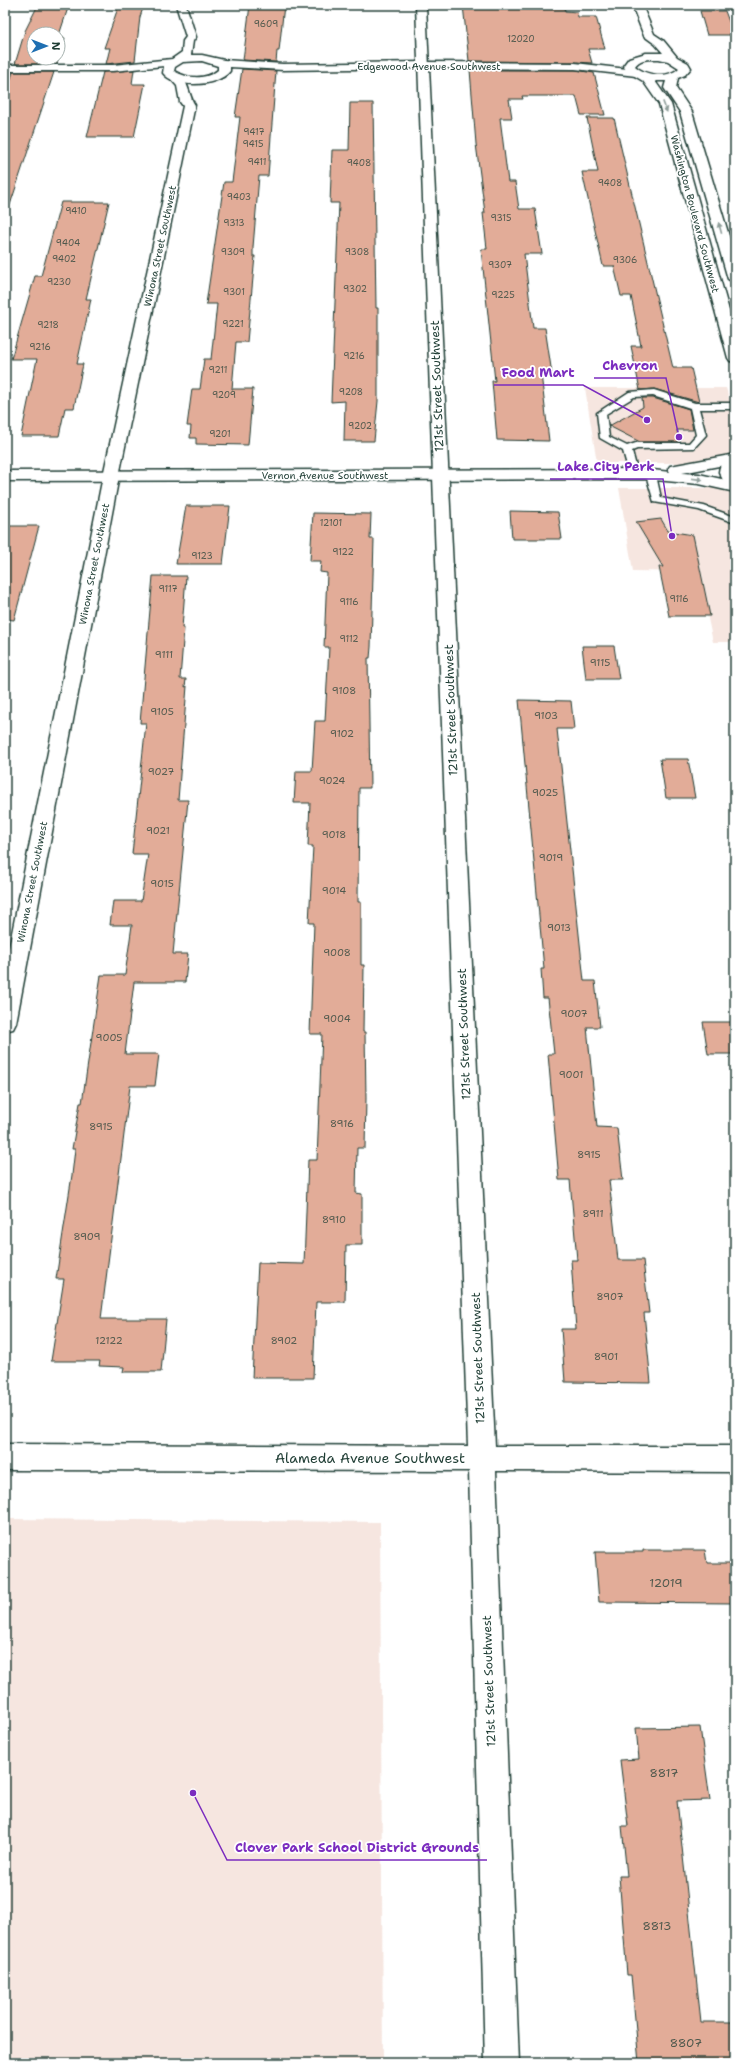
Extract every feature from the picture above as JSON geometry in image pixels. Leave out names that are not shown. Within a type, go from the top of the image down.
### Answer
[{"type":"street","points":[[181,5],[198,43],[219,65]]},
{"type":"street","name":"121st Street Southwest","points":[[421,5],[482,1459],[502,2063]]},
{"type":"street","points":[[637,5],[649,36],[659,42],[673,58],[684,65],[685,68],[683,72],[674,76]]},
{"type":"street","points":[[639,74],[628,66],[646,48],[646,42],[649,36]]},
{"type":"street","points":[[174,68],[187,53],[188,41],[198,43]]},
{"type":"street","name":"Edgewood Avenue Southwest","points":[[219,65],[283,67],[424,65],[575,66],[656,56],[673,58]]},
{"type":"street","points":[[5,68],[174,68],[194,58],[219,65]]},
{"type":"street","points":[[174,68],[193,80],[207,79],[219,65]]},
{"type":"street","name":"Edgewood Avenue Southwest","points":[[575,66],[583,68],[612,69],[662,78],[674,76]]},
{"type":"street","points":[[174,68],[182,85],[186,102],[194,98]]},
{"type":"street","name":"Washington Boulevard Southwest","points":[[639,74],[651,84],[665,104],[735,358]]},
{"type":"street","name":"Washington Boulevard Southwest","points":[[674,76],[670,88],[686,112],[732,258],[735,279]]},
{"type":"street","name":"Winona Street Southwest","points":[[5,1023],[111,476],[194,98],[207,79]]},
{"type":"street","points":[[733,459],[726,468],[726,476],[735,486]]},
{"type":"street","name":"Vernon Avenue Southwest","points":[[643,475],[733,459]]},
{"type":"street","name":"Vernon Avenue Southwest","points":[[5,476],[643,475],[699,480],[735,486]]},
{"type":"street","name":"Alameda Avenue Southwest","points":[[5,1457],[735,1459]]},
{"type":"lane","points":[[735,406],[694,406],[654,393],[632,394],[601,413],[605,438],[627,450],[657,500],[701,508],[735,520]]},
{"type":"lane","points":[[627,450],[636,446],[691,446],[701,435],[694,406]]},
{"type":"shaded area","points":[[585,388],[726,388],[735,419],[735,463],[597,463]]},
{"type":"shaded area","points":[[619,488],[735,488],[735,642],[713,642],[698,572],[633,571]]},
{"type":"shaded area","points":[[5,1519],[380,1522],[383,2063],[5,2063]]},
{"type":"building","points":[[38,5],[69,5],[62,26],[28,26]]},
{"type":"building","points":[[119,5],[144,5],[140,17],[135,61],[106,64],[110,48],[104,48]]},
{"type":"building","points":[[250,5],[284,5],[279,51],[277,51],[276,62],[243,60]]},
{"type":"building","points":[[463,5],[564,5],[565,11],[577,12],[578,17],[596,17],[605,49],[588,49],[592,63],[469,61]]},
{"type":"building","points":[[700,11],[725,11],[734,35],[707,35]]},
{"type":"building","points":[[26,29],[26,64],[15,64],[25,31]]},
{"type":"building","points":[[242,69],[276,71],[268,176],[259,176],[253,247],[253,256],[255,256],[247,342],[236,342],[232,389],[253,389],[248,445],[196,444],[196,438],[190,438],[191,426],[187,426],[192,389],[200,389],[204,359],[211,359],[217,304],[206,304],[224,182],[232,182],[240,117],[235,117]]},
{"type":"building","points":[[134,70],[132,84],[145,84],[134,137],[87,137],[103,72]]},
{"type":"building","points":[[470,70],[575,70],[594,73],[605,115],[581,115],[576,96],[522,96],[523,99],[509,99],[512,118],[500,118],[508,182],[515,182],[519,209],[535,209],[542,254],[524,254],[533,328],[545,328],[552,374],[541,374],[549,441],[497,440],[492,381],[495,381],[481,249],[487,249],[483,213],[485,213],[476,144]]},
{"type":"building","points":[[13,72],[54,72],[10,205],[5,204],[5,84],[9,84]]},
{"type":"building","points":[[350,103],[373,103],[376,308],[378,308],[378,401],[374,441],[344,441],[345,401],[331,402],[339,203],[330,203],[332,150],[349,150]]},
{"type":"building","points":[[587,118],[614,118],[673,368],[691,368],[699,402],[654,389],[640,390],[631,346],[641,346],[631,296],[621,296],[614,266],[603,266],[582,172],[598,172]]},
{"type":"building","points":[[61,202],[109,202],[86,299],[91,299],[77,364],[83,364],[74,408],[65,408],[59,436],[21,436],[37,359],[11,359],[35,276],[41,276]]},
{"type":"building","points":[[642,398],[653,398],[689,409],[693,430],[677,430],[679,442],[640,442],[609,426],[643,407]]},
{"type":"building","points":[[186,506],[230,506],[223,564],[176,564]]},
{"type":"building","points":[[510,511],[558,512],[562,539],[512,539]]},
{"type":"building","points":[[313,513],[371,514],[370,539],[374,539],[371,647],[370,658],[368,658],[370,788],[359,788],[358,902],[361,902],[361,965],[364,965],[363,1032],[365,1032],[366,1098],[365,1148],[357,1148],[356,1193],[362,1194],[362,1245],[346,1245],[345,1302],[316,1302],[313,1378],[252,1378],[258,1263],[304,1264],[308,1160],[317,1160],[322,1034],[310,1034],[314,923],[309,923],[313,846],[308,846],[310,803],[294,803],[296,771],[312,771],[315,721],[325,721],[329,647],[324,647],[327,573],[320,572],[321,561],[310,561]]},
{"type":"building","points":[[661,519],[668,531],[693,535],[710,616],[669,616],[659,567],[663,567],[636,522]]},
{"type":"building","points":[[5,526],[39,526],[14,620],[5,619]]},
{"type":"building","points":[[153,576],[186,576],[180,679],[186,679],[185,687],[187,686],[178,800],[188,800],[173,954],[188,954],[185,982],[134,982],[125,1054],[159,1054],[155,1086],[130,1086],[101,1319],[166,1319],[161,1372],[123,1372],[124,1367],[99,1366],[100,1361],[51,1361],[64,1279],[56,1279],[72,1175],[75,1149],[72,1149],[80,1103],[82,1103],[101,975],[125,975],[132,925],[110,925],[113,901],[141,901],[148,854],[132,854],[146,723],[140,723]]},
{"type":"building","points":[[582,646],[614,646],[619,679],[586,679]]},
{"type":"building","points":[[519,700],[571,701],[574,729],[557,729],[584,981],[595,981],[600,1027],[587,1027],[597,1127],[617,1128],[623,1180],[609,1180],[618,1260],[643,1260],[649,1313],[644,1313],[651,1383],[565,1382],[561,1329],[576,1329],[571,1260],[577,1260],[570,1180],[559,1180],[548,1054],[554,1054],[548,998],[543,998],[541,969],[544,969]]},
{"type":"building","points":[[660,759],[688,759],[695,798],[666,798]]},
{"type":"building","points":[[703,1022],[735,1022],[735,1054],[708,1054]]},
{"type":"building","points":[[643,1550],[705,1550],[707,1563],[735,1563],[735,1603],[599,1602],[595,1552],[643,1552]]},
{"type":"building","points":[[700,1727],[710,1800],[677,1801],[701,2022],[735,2022],[735,2063],[639,2063],[631,1975],[627,1975],[619,1876],[627,1876],[622,1826],[628,1826],[620,1760],[639,1759],[636,1728]]},
{"type":"place","name":"Food Mart","points":[[647,420]]},
{"type":"place","name":"Chevron","points":[[679,437]]},
{"type":"place","name":"Lake City Perk","points":[[672,536]]},
{"type":"place","name":"Clover Park School District Grounds","points":[[193,1793]]}]
